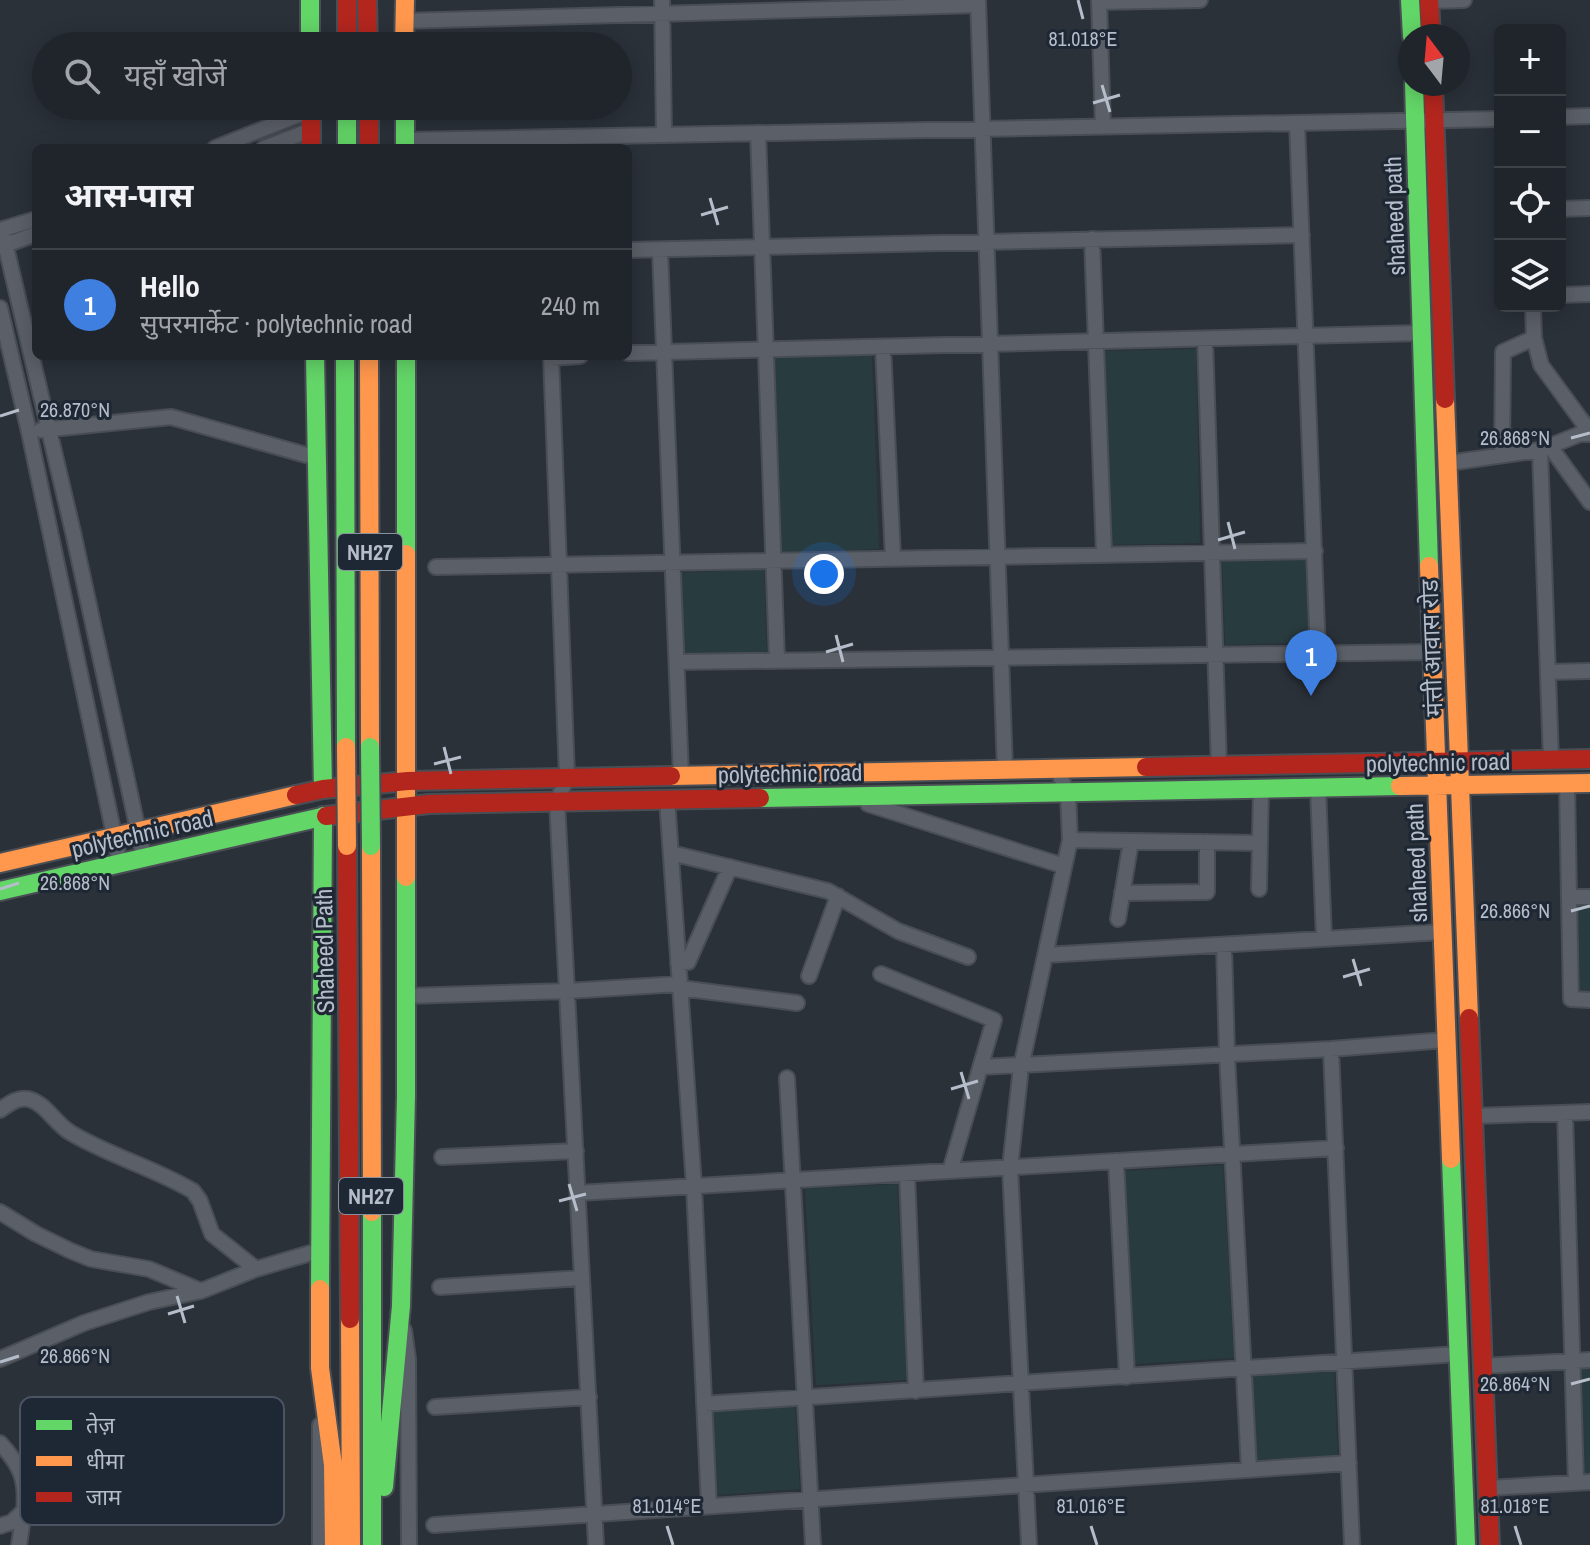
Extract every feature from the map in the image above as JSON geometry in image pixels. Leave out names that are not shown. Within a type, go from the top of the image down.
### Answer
[{"type":"main road","points":[[310,0],[310,32]]},
{"type":"main road","points":[[347,0],[347,32]]},
{"type":"main road","points":[[367,0],[368,32]]},
{"type":"main road","points":[[404,32],[405,0]]},
{"type":"main road","points":[[1410,0],[1411,24]]},
{"type":"main road","points":[[1429,0],[1430,24]]},
{"type":"main road","name":"shaheed path","points":[[1414,96],[1466,1545]]},
{"type":"main road","name":"मंत्ती आवास रोड","points":[[1433,96],[1490,1545]]},
{"type":"main road","points":[[347,120],[347,144]]},
{"type":"main road","points":[[369,120],[369,144]]},
{"type":"main road","points":[[405,120],[405,144]]},
{"type":"main road","points":[[315,360],[323,789]]},
{"type":"main road","name":"Shaheed Path","points":[[345,360],[347,846],[342,1512],[351,1545]]},
{"type":"main road","name":"Shaheed Path","points":[[369,360],[372,1545]]},
{"type":"main road","points":[[382,1545],[384,1473],[401,1306],[406,1096],[406,360]]},
{"type":"main road","points":[[0,863],[323,789],[408,781],[1590,759]]},
{"type":"main road","name":"polytechnic road","points":[[0,891],[323,816],[408,806],[1590,783]]},
{"type":"main road","points":[[323,816],[329,1095],[321,1250],[320,1368],[342,1512],[334,1545]]},
{"type":"main road","points":[[382,1095],[406,1096]]},
{"type":"street","points":[[1103,127],[1099,1],[1200,0]]},
{"type":"street","points":[[1429,0],[1464,0]]},
{"type":"street","points":[[404,21],[662,7],[978,3],[1005,770]]},
{"type":"street","points":[[662,7],[664,135]]},
{"type":"street","points":[[1566,117],[1590,116]]},
{"type":"street","points":[[405,144],[542,143],[664,135],[1494,119]]},
{"type":"street","points":[[225,144],[282,120]]},
{"type":"street","points":[[1297,123],[1318,653]]},
{"type":"street","points":[[758,133],[777,660]]},
{"type":"street","points":[[285,144],[311,139]]},
{"type":"street","points":[[1566,209],[1590,208]]},
{"type":"street","points":[[2,238],[32,221]]},
{"type":"street","points":[[2,238],[32,234]]},
{"type":"street","points":[[632,250],[1302,235]]},
{"type":"street","points":[[2,238],[32,359]]},
{"type":"street","points":[[1092,239],[1104,554]]},
{"type":"street","points":[[660,250],[681,776]]},
{"type":"street","points":[[1566,295],[1590,294]]},
{"type":"street","points":[[0,308],[120,863]]},
{"type":"street","points":[[1533,312],[1534,338],[1541,365],[1590,433]]},
{"type":"street","points":[[632,353],[1421,333]]},
{"type":"street","points":[[1502,455],[1503,352],[1534,338]]},
{"type":"street","points":[[1205,339],[1219,766]]},
{"type":"street","points":[[883,347],[893,558]]},
{"type":"street","points":[[32,360],[144,858]]},
{"type":"street","points":[[551,360],[567,777],[557,802],[596,1545]]},
{"type":"street","points":[[29,432],[171,417],[317,458]]},
{"type":"street","points":[[1448,463],[1544,448],[1590,433]]},
{"type":"street","points":[[1544,448],[1590,502]]},
{"type":"street","points":[[1544,448],[1551,760]]},
{"type":"street","points":[[436,567],[1315,551]]},
{"type":"street","points":[[678,662],[1432,652]]},
{"type":"street","points":[[1548,672],[1590,671]]},
{"type":"street","points":[[1029,1545],[1010,1168],[1021,1067],[1070,840],[1068,794],[1057,769]]},
{"type":"street","points":[[1567,783],[1571,999],[1590,1000]]},
{"type":"street","points":[[1318,788],[1324,939]]},
{"type":"street","points":[[1259,889],[1261,789]]},
{"type":"street","points":[[869,795],[868,804],[1064,866]]},
{"type":"street","points":[[667,799],[694,1186],[709,1506]]},
{"type":"street","points":[[1070,840],[1260,843]]},
{"type":"street","points":[[1118,919],[1131,841]]},
{"type":"street","points":[[1122,893],[1207,892],[1207,842]]},
{"type":"street","points":[[671,853],[828,891],[898,931],[968,957]]},
{"type":"street","points":[[678,963],[688,962],[730,867]]},
{"type":"street","points":[[809,976],[838,896]]},
{"type":"street","points":[[1569,897],[1590,897]]},
{"type":"street","points":[[1045,955],[1442,932]]},
{"type":"street","points":[[1224,945],[1249,1469]]},
{"type":"street","points":[[881,974],[994,1020],[950,1171]]},
{"type":"street","points":[[408,996],[680,986],[797,1003]]},
{"type":"street","points":[[981,1067],[1446,1040]]},
{"type":"street","points":[[1331,1049],[1352,1545]]},
{"type":"street","points":[[787,1078],[813,1545]]},
{"type":"street","points":[[0,1110],[15,1100],[27,1099],[40,1104],[65,1129],[101,1151],[193,1191],[212,1234],[256,1269]]},
{"type":"street","points":[[1473,1116],[1590,1112]]},
{"type":"street","points":[[1488,1488],[1583,1482],[1572,1361],[1565,1113]]},
{"type":"street","points":[[578,1193],[1336,1148]]},
{"type":"street","points":[[442,1157],[576,1151]]},
{"type":"street","points":[[1116,1161],[1127,1377]]},
{"type":"street","points":[[907,1174],[916,1391]]},
{"type":"street","points":[[0,1212],[36,1234],[81,1255],[149,1269],[201,1291]]},
{"type":"street","points":[[0,1359],[84,1323],[149,1302],[201,1291],[256,1269],[321,1250]]},
{"type":"street","points":[[440,1287],[582,1278]]},
{"type":"street","points":[[401,1306],[408,1359],[409,1545]]},
{"type":"street","points":[[704,1404],[1458,1354]]},
{"type":"street","points":[[1483,1366],[1590,1360]]},
{"type":"street","points":[[320,1368],[320,1545]]},
{"type":"street","points":[[435,1407],[589,1397]]},
{"type":"street","points":[[0,1443],[20,1469]]},
{"type":"street","points":[[434,1525],[1349,1463]]},
{"type":"street","points":[[384,1473],[395,1469],[409,1472]]},
{"type":"street","points":[[0,1526],[12,1522],[20,1515]]},
{"type":"street","points":[[19,1545],[22,1525]]},
{"type":"green space","points":[[1196,349],[1200,543],[1109,545],[1105,351]]},
{"type":"green space","points":[[872,353],[879,549],[782,553],[775,357]]},
{"type":"green space","points":[[1306,558],[1309,642],[1225,645],[1222,560]]},
{"type":"green space","points":[[764,569],[767,653],[683,656],[680,573]]},
{"type":"green space","points":[[1590,905],[1590,992],[1580,991],[1578,906]]},
{"type":"green space","points":[[1223,1165],[1234,1358],[1135,1364],[1125,1171]]},
{"type":"green space","points":[[897,1184],[908,1380],[816,1385],[805,1189]]},
{"type":"green space","points":[[1590,1367],[1590,1475],[1584,1475],[1580,1368]]},
{"type":"green space","points":[[1334,1370],[1338,1456],[1256,1460],[1252,1374]]},
{"type":"green space","points":[[795,1405],[800,1489],[718,1495],[712,1411]]},
{"type":"traffic: fast","points":[[310,0],[310,32]]},
{"type":"traffic: fast","points":[[1410,0],[1411,24]]},
{"type":"traffic: fast","points":[[1414,96],[1429,566]]},
{"type":"traffic: fast","points":[[347,120],[347,144]]},
{"type":"traffic: fast","points":[[405,120],[405,144]]},
{"type":"traffic: fast","points":[[315,360],[323,789]]},
{"type":"traffic: fast","points":[[345,360],[346,747]]},
{"type":"traffic: fast","points":[[406,360],[406,554]]},
{"type":"traffic: fast","points":[[370,747],[371,846]]},
{"type":"traffic: fast","points":[[760,798],[1400,786]]},
{"type":"traffic: fast","points":[[320,1289],[323,816]]},
{"type":"traffic: fast","points":[[0,891],[326,816]]},
{"type":"traffic: fast","points":[[384,1487],[401,1306],[406,1096],[406,877]]},
{"type":"traffic: fast","points":[[1451,1159],[1466,1545]]},
{"type":"traffic: fast","points":[[372,1212],[372,1545]]},
{"type":"traffic: slow","points":[[404,32],[405,0]]},
{"type":"traffic: slow","points":[[369,360],[370,747]]},
{"type":"traffic: slow","points":[[1445,399],[1469,1018]]},
{"type":"traffic: slow","points":[[406,554],[406,877]]},
{"type":"traffic: slow","points":[[1429,566],[1451,1159]]},
{"type":"traffic: slow","points":[[346,747],[347,846]]},
{"type":"traffic: slow","points":[[671,776],[1146,767]]},
{"type":"traffic: slow","points":[[1400,786],[1590,783]]},
{"type":"traffic: slow","points":[[0,863],[296,795]]},
{"type":"traffic: slow","points":[[371,846],[372,1212]]},
{"type":"traffic: slow","points":[[320,1289],[320,1368],[333,1465],[334,1545]]},
{"type":"traffic: slow","points":[[350,1319],[351,1545]]},
{"type":"traffic: jam","points":[[347,0],[347,32]]},
{"type":"traffic: jam","points":[[367,0],[368,32]]},
{"type":"traffic: jam","points":[[1429,0],[1430,24]]},
{"type":"traffic: jam","points":[[1433,96],[1445,399]]},
{"type":"traffic: jam","points":[[311,120],[311,144]]},
{"type":"traffic: jam","points":[[369,120],[369,144]]},
{"type":"traffic: jam","points":[[1146,767],[1590,759]]},
{"type":"traffic: jam","points":[[296,795],[323,789],[408,781],[671,776]]},
{"type":"traffic: jam","points":[[326,816],[429,804],[760,798]]},
{"type":"traffic: jam","points":[[347,846],[350,1319]]},
{"type":"traffic: jam","points":[[1469,1018],[1490,1545]]},
{"type":"place","name":"Hello","points":[[1311,696]]}]
